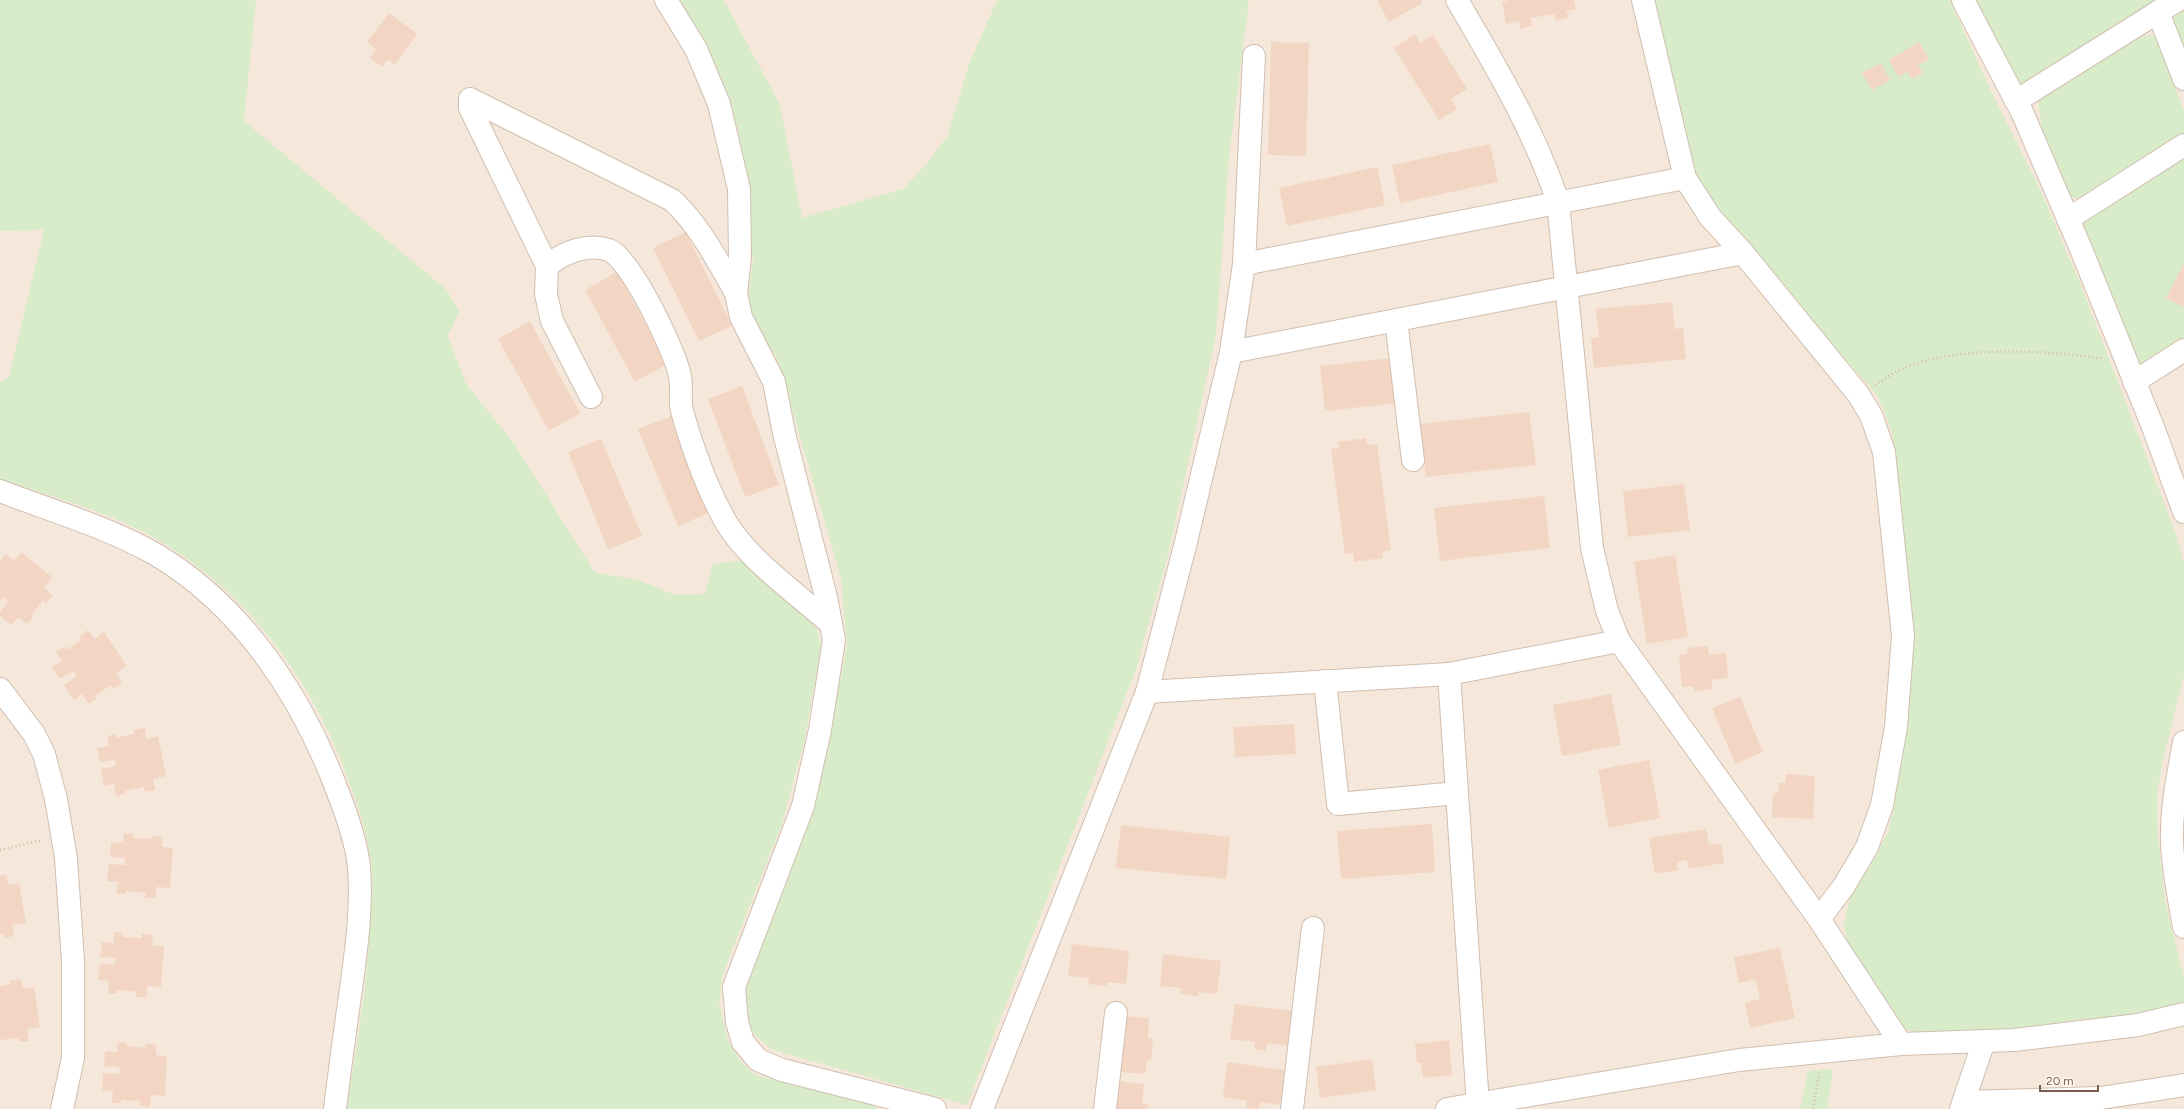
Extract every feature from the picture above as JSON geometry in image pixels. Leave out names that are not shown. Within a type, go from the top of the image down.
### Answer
[{"type":"street","points":[[666,0],[696,50],[719,104],[738,189],[740,257],[736,292],[740,317],[774,382],[784,433],[800,491],[834,640],[820,730],[803,806],[734,987],[736,1022],[743,1042],[758,1060],[782,1070],[935,1109]]},
{"type":"street","points":[[1457,0],[1517,107],[1545,164],[1558,202],[1592,548],[1608,611],[1619,641],[1819,919],[1901,1044]]},
{"type":"street","points":[[1643,0],[1685,178],[1710,217],[1743,253],[1858,394],[1871,415],[1884,452],[1903,636],[1896,727],[1882,805],[1867,847],[1844,886],[1819,919]]},
{"type":"street","points":[[1962,0],[2016,101],[2068,219],[2153,427],[2184,512]]},
{"type":"street","points":[[2016,101],[2178,0]]},
{"type":"street","points":[[2158,12],[2184,79]]},
{"type":"street","points":[[982,1109],[1147,692],[1186,542],[1231,352],[1244,264],[1254,56]]},
{"type":"street","points":[[591,397],[552,321],[546,294],[547,266],[470,108],[470,99],[672,200],[686,213],[701,234],[736,292]]},
{"type":"street","points":[[2068,219],[2184,145]]},
{"type":"street","points":[[1244,264],[1685,178]]},
{"type":"street","points":[[547,266],[558,258],[576,250],[596,248],[610,251],[622,261],[650,305],[672,348],[680,374],[682,409],[694,448],[727,525],[743,547],[831,624]]},
{"type":"street","points":[[1231,352],[1743,253]]},
{"type":"street","points":[[1396,320],[1413,460]]},
{"type":"street","points":[[2134,382],[2184,350]]},
{"type":"street","points":[[0,491],[119,535],[157,555],[195,582],[221,605],[243,628],[281,677],[302,712],[332,776],[355,843],[359,866],[358,930],[335,1109]]},
{"type":"street","points":[[1147,692],[1449,674],[1619,641]]},
{"type":"street","points":[[1449,674],[1478,1104]]},
{"type":"street","points":[[1325,681],[1338,804],[1457,793]]},
{"type":"street","points":[[0,689],[22,716],[40,744],[47,762],[66,858],[73,976],[73,1058],[62,1109]]},
{"type":"street","points":[[2184,742],[2175,797],[2172,842],[2177,889],[2184,927]]},
{"type":"street","points":[[1292,1109],[1312,928]]},
{"type":"street","points":[[1105,1109],[1116,1012]]},
{"type":"street","points":[[1448,1109],[1739,1060],[1901,1044],[2014,1040],[2138,1025],[2184,1014]]},
{"type":"street","points":[[1984,1041],[1962,1105],[2101,1098],[2184,1086]]},
{"type":"path","points":[[1858,394],[1905,368],[1943,357],[1995,352],[2063,352],[2126,362]]},
{"type":"path","points":[[0,850],[62,836]]},
{"type":"path","points":[[1813,1109],[1823,1051]]},
{"type":"shaded area","points":[[0,0],[2184,0],[2184,1109],[0,1109]]},
{"type":"green space","points":[[0,0],[256,0],[244,121],[447,290],[459,311],[448,336],[466,384],[515,445],[595,573],[636,579],[675,595],[705,594],[713,564],[746,560],[816,624],[821,646],[805,739],[781,827],[723,973],[719,1003],[728,1040],[740,1061],[755,1075],[863,1101],[879,1109],[346,1109],[358,1038],[367,966],[372,873],[365,832],[353,793],[340,757],[324,722],[284,656],[260,626],[234,598],[205,573],[174,550],[112,517],[0,479],[0,382],[9,377],[44,230],[0,231]]},
{"type":"green space","points":[[680,0],[722,0],[726,4],[780,105],[802,218],[903,189],[929,161],[948,135],[969,64],[997,0],[1249,0],[1229,158],[1216,335],[1169,551],[1136,669],[967,1105],[773,1050],[758,1038],[748,1026],[745,991],[763,933],[817,791],[847,647],[841,578],[777,358],[751,323],[748,299],[753,259],[738,128],[707,46]]},
{"type":"green space","points":[[1653,0],[1950,0],[1989,87],[2040,189],[2080,283],[2176,534],[2184,563],[2184,674],[2162,764],[2157,796],[2157,825],[2165,901],[2184,978],[2184,1002],[2160,1010],[2122,1017],[2074,1020],[1995,1034],[1916,1033],[1903,1028],[1847,942],[1844,925],[1849,902],[1856,885],[1869,868],[1888,832],[1894,807],[1911,689],[1912,630],[1892,433],[1876,394],[1767,270],[1716,208],[1701,184],[1691,158]]},
{"type":"green space","points":[[1971,0],[2163,0],[2032,82],[2018,87]]},
{"type":"green space","points":[[2184,8],[2184,64],[2172,20],[2177,12]]},
{"type":"green space","points":[[2150,35],[2155,36],[2184,111],[2184,135],[2086,195],[2076,198],[2068,196],[2043,134],[2038,101],[2043,96],[2138,38]]},
{"type":"green space","points":[[2184,157],[2184,342],[2151,362],[2139,364],[2081,229],[2082,221]]},
{"type":"green space","points":[[1833,1069],[1827,1109],[1800,1109],[1808,1071]]},
{"type":"building","points":[[1377,0],[1421,0],[1422,3],[1389,22]]},
{"type":"building","points":[[1509,0],[1574,0],[1576,9],[1566,11],[1568,18],[1556,21],[1554,14],[1531,18],[1532,26],[1520,29],[1519,21],[1506,24],[1502,2]]},
{"type":"building","points":[[389,13],[417,34],[395,65],[388,59],[382,67],[370,58],[376,49],[367,42]]},
{"type":"building","points":[[1415,34],[1420,43],[1433,35],[1467,89],[1451,99],[1457,109],[1439,120],[1394,48]]},
{"type":"building","points":[[1271,42],[1309,43],[1306,156],[1268,155]]},
{"type":"building","points":[[1919,42],[1929,59],[1918,65],[1923,73],[1912,79],[1907,72],[1898,77],[1889,60]]},
{"type":"building","points":[[1881,63],[1890,80],[1872,90],[1862,73]]},
{"type":"building","points":[[1490,144],[1498,182],[1400,203],[1392,165]]},
{"type":"building","points":[[1377,167],[1385,205],[1287,226],[1279,188]]},
{"type":"building","points":[[686,232],[732,326],[699,341],[653,248]]},
{"type":"building","points":[[2184,263],[2184,307],[2166,298]]},
{"type":"building","points":[[617,272],[667,364],[635,382],[585,290]]},
{"type":"building","points":[[1672,302],[1675,329],[1683,328],[1686,359],[1594,368],[1591,338],[1599,337],[1596,309]]},
{"type":"building","points":[[530,321],[580,413],[549,431],[498,339]]},
{"type":"building","points":[[1393,358],[1398,403],[1325,411],[1320,366]]},
{"type":"building","points":[[742,386],[779,485],[745,497],[708,399]]},
{"type":"building","points":[[1529,412],[1536,465],[1426,477],[1420,424]]},
{"type":"building","points":[[672,416],[711,512],[678,526],[638,429]]},
{"type":"building","points":[[1366,438],[1367,445],[1377,444],[1391,550],[1382,551],[1383,558],[1354,562],[1353,553],[1345,554],[1331,449],[1339,448],[1338,442]]},
{"type":"building","points":[[601,439],[642,536],[608,549],[568,452]]},
{"type":"building","points":[[1684,484],[1690,530],[1628,537],[1623,491]]},
{"type":"building","points":[[1544,496],[1550,548],[1440,561],[1434,508]]},
{"type":"building","points":[[21,552],[52,577],[44,588],[53,595],[46,603],[43,600],[31,615],[33,617],[27,624],[18,617],[12,625],[0,616],[0,612],[8,602],[3,597],[0,601],[0,561],[6,554],[14,561]]},
{"type":"building","points":[[1675,555],[1688,637],[1647,644],[1634,562]]},
{"type":"building","points":[[88,630],[94,639],[104,632],[127,666],[116,673],[122,683],[113,689],[111,685],[95,696],[96,699],[89,704],[82,694],[74,700],[64,685],[77,676],[73,671],[60,679],[52,667],[62,661],[56,652],[64,647],[66,650],[81,640],[79,637]]},
{"type":"building","points":[[1708,646],[1709,655],[1726,653],[1728,678],[1711,680],[1713,689],[1694,691],[1693,686],[1682,687],[1679,655],[1688,654],[1687,648]]},
{"type":"building","points":[[1611,694],[1621,745],[1562,756],[1553,705]]},
{"type":"building","points":[[1740,697],[1763,752],[1735,764],[1712,708]]},
{"type":"building","points":[[1294,724],[1296,754],[1235,757],[1233,727]]},
{"type":"building","points":[[145,728],[146,739],[158,736],[166,776],[153,779],[155,790],[145,792],[144,787],[125,791],[125,794],[116,796],[114,784],[104,786],[101,769],[116,766],[115,760],[100,762],[97,748],[109,746],[107,736],[116,734],[116,738],[134,734],[134,730]]},
{"type":"building","points":[[1649,760],[1660,818],[1609,828],[1598,770]]},
{"type":"building","points":[[1786,774],[1815,776],[1813,819],[1772,817],[1773,793],[1778,793],[1779,783],[1785,783]]},
{"type":"building","points":[[1432,824],[1435,872],[1341,879],[1337,831]]},
{"type":"building","points":[[1121,825],[1230,837],[1226,879],[1116,868]]},
{"type":"building","points":[[1706,829],[1709,845],[1721,843],[1724,863],[1688,869],[1687,860],[1677,862],[1678,870],[1655,874],[1649,838]]},
{"type":"building","points":[[124,833],[133,834],[133,838],[151,839],[152,836],[163,837],[162,847],[173,848],[170,888],[156,887],[156,898],[145,898],[146,893],[126,891],[126,894],[117,894],[118,882],[107,881],[109,864],[125,865],[125,858],[110,857],[111,842],[123,843]]},
{"type":"building","points":[[0,875],[6,875],[8,885],[19,883],[26,923],[12,925],[14,936],[4,938],[3,933],[0,934]]},
{"type":"building","points":[[114,932],[123,933],[123,937],[142,938],[142,934],[153,935],[152,945],[164,947],[161,987],[147,986],[147,997],[136,997],[137,992],[117,990],[117,994],[108,993],[109,981],[98,980],[100,963],[115,965],[116,958],[100,957],[102,942],[114,943]]},
{"type":"building","points":[[1072,944],[1129,951],[1126,984],[1107,982],[1106,986],[1088,984],[1089,978],[1068,976]]},
{"type":"building","points":[[1780,948],[1795,1018],[1750,1028],[1745,1003],[1760,999],[1755,979],[1739,983],[1734,957]]},
{"type":"building","points":[[1163,954],[1221,961],[1217,994],[1199,992],[1198,996],[1180,994],[1181,988],[1160,986]]},
{"type":"building","points":[[21,979],[23,989],[34,987],[40,1027],[27,1029],[29,1041],[19,1042],[18,1038],[0,1040],[0,986],[10,984],[10,981]]},
{"type":"building","points":[[1235,1004],[1292,1011],[1287,1046],[1267,1043],[1266,1051],[1254,1049],[1255,1042],[1230,1039]]},
{"type":"building","points":[[1124,1016],[1149,1018],[1148,1038],[1153,1038],[1151,1060],[1147,1060],[1145,1074],[1119,1072]]},
{"type":"building","points":[[1449,1040],[1452,1075],[1423,1078],[1421,1063],[1417,1063],[1415,1044]]},
{"type":"building","points":[[118,1042],[127,1043],[127,1046],[145,1048],[145,1044],[156,1045],[156,1055],[167,1056],[165,1096],[151,1095],[150,1107],[140,1106],[140,1101],[121,1100],[121,1103],[112,1103],[113,1091],[102,1090],[103,1073],[119,1074],[120,1067],[104,1066],[105,1051],[117,1052]]},
{"type":"building","points":[[1372,1059],[1376,1090],[1320,1098],[1316,1067]]},
{"type":"building","points":[[1227,1062],[1284,1070],[1280,1105],[1260,1102],[1259,1109],[1246,1108],[1247,1101],[1223,1097]]},
{"type":"building","points":[[1119,1081],[1144,1084],[1142,1103],[1148,1104],[1147,1109],[1116,1109]]}]
